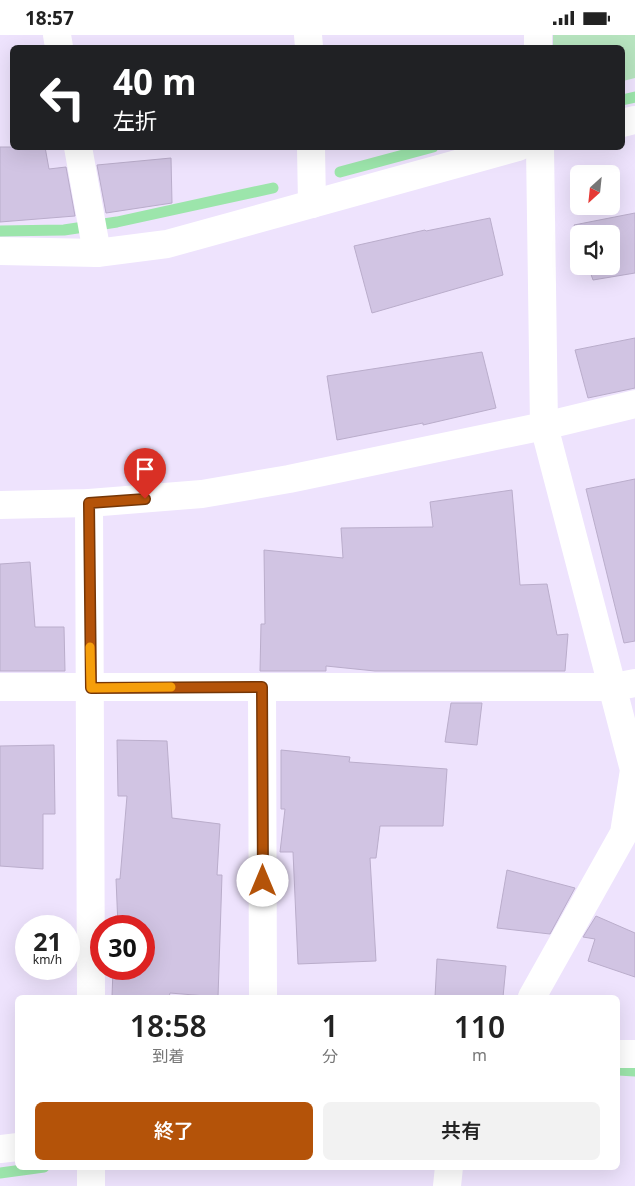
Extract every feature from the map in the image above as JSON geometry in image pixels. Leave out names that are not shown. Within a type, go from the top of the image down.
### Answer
[{"type":"street","points":[[79,150],[96,246]]},
{"type":"street","points":[[311,150],[312,204]]},
{"type":"street","points":[[0,251],[167,244],[507,150]]},
{"type":"street","points":[[533,995],[624,833],[634,770],[624,685],[544,426],[540,150]]},
{"type":"street","points":[[0,505],[89,503],[202,494],[289,479],[544,426],[635,404]]},
{"type":"street","points":[[89,503],[91,995]]},
{"type":"street","points":[[0,687],[624,685]]},
{"type":"street","points":[[262,687],[263,995]]},
{"type":"street","points":[[620,1054],[635,1054]]},
{"type":"street","points":[[0,1149],[15,1147]]},
{"type":"street","points":[[91,1170],[91,1186]]},
{"type":"street","points":[[447,1186],[448,1170]]},
{"type":"green space","points":[[553,35],[635,35],[635,78],[625,80],[625,45],[553,45]]},
{"type":"building","points":[[0,147],[10,147],[10,150],[46,150],[49,169],[66,167],[75,216],[0,222]]},
{"type":"building","points":[[171,158],[172,203],[106,213],[97,165]]},
{"type":"building","points":[[635,213],[635,273],[593,280],[591,275],[620,275],[620,225],[574,225]]},
{"type":"building","points":[[490,218],[503,275],[372,313],[354,246]]},
{"type":"building","points":[[635,338],[635,388],[588,398],[575,350]]},
{"type":"building","points":[[482,352],[496,408],[423,425],[423,423],[337,440],[327,376]]},
{"type":"building","points":[[635,479],[635,641],[624,643],[586,489]]},
{"type":"building","points":[[512,490],[520,585],[547,584],[557,635],[568,634],[565,671],[375,671],[326,666],[326,671],[260,671],[261,624],[265,624],[264,550],[343,558],[341,528],[433,527],[430,502]]},
{"type":"building","points":[[30,562],[35,627],[64,627],[65,671],[0,671],[0,564]]},
{"type":"building","points":[[451,703],[482,703],[477,745],[445,742]]},
{"type":"building","points":[[117,740],[167,741],[172,818],[220,824],[217,875],[222,875],[218,995],[170,993],[170,995],[112,995],[113,980],[155,980],[155,915],[118,915],[116,879],[120,879],[127,796],[118,796]]},
{"type":"building","points":[[54,745],[55,814],[43,814],[43,869],[0,866],[0,746]]},
{"type":"building","points":[[281,750],[350,757],[349,762],[447,769],[443,826],[380,826],[376,858],[370,858],[376,961],[298,964],[293,852],[280,852],[285,809],[281,809]]},
{"type":"building","points":[[507,870],[575,888],[550,934],[497,928]]},
{"type":"building","points":[[596,916],[635,933],[635,977],[588,961],[595,939],[583,937]]},
{"type":"building","points":[[437,959],[506,966],[503,995],[435,995]]},
{"type":"waterway","points":[[625,99],[635,97]]},
{"type":"waterway","points":[[340,172],[422,150]]},
{"type":"waterway","points":[[0,231],[64,230],[117,222],[273,188]]},
{"type":"waterway","points":[[620,1070],[635,1071]]},
{"type":"waterway","points":[[0,1173],[22,1170]]},
{"type":"slow traffic","points":[[90,647],[91,688],[171,687]]},
{"type":"route","points":[[145,499],[89,503],[91,688],[262,687],[263,881]]}]
